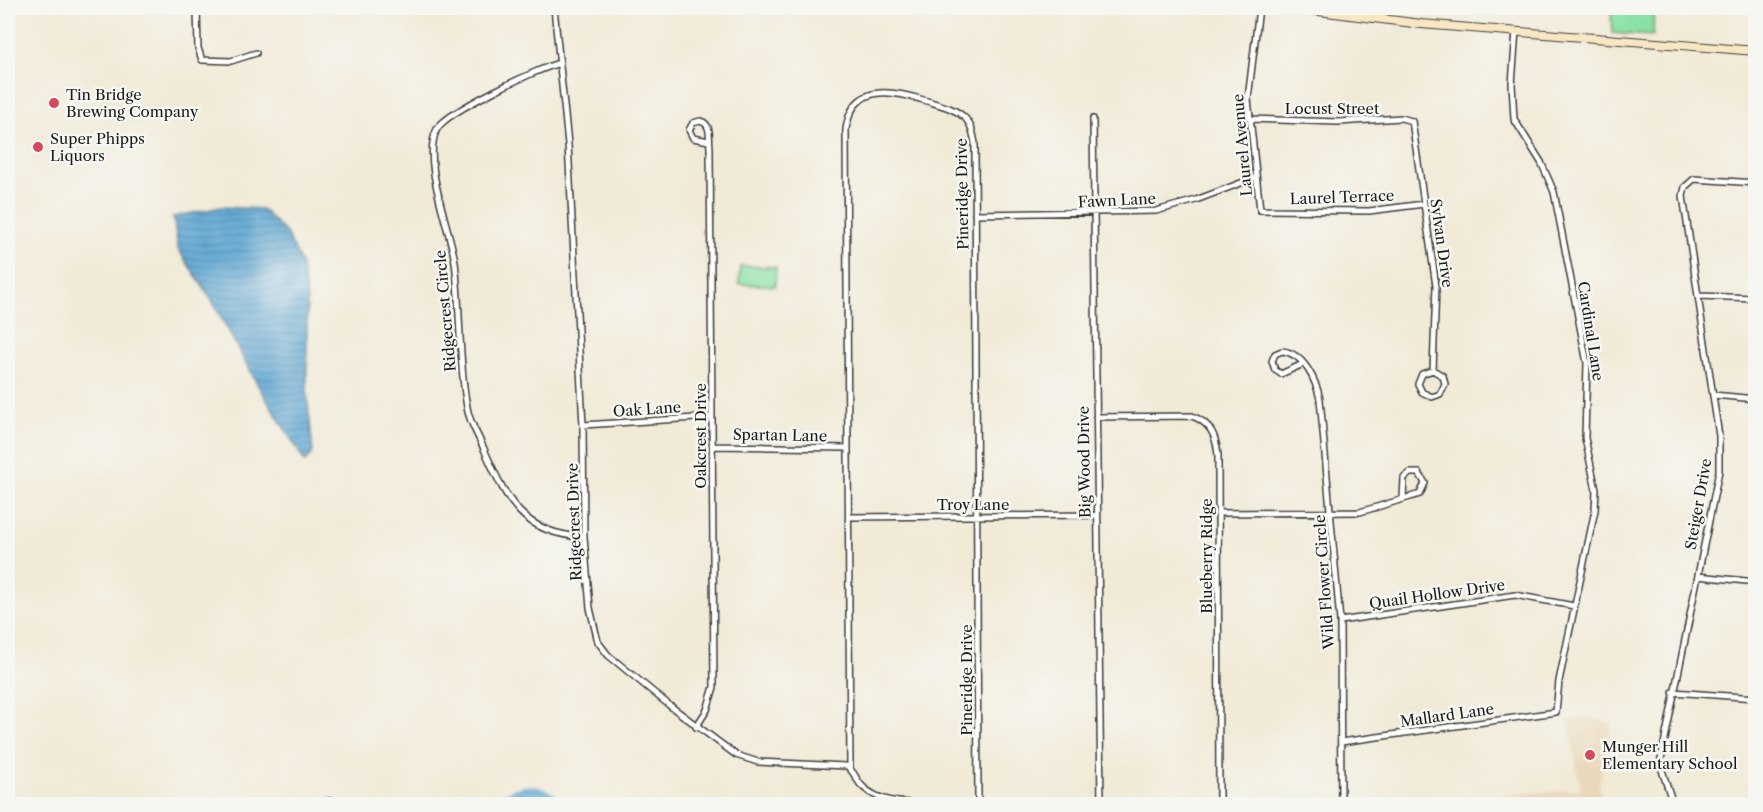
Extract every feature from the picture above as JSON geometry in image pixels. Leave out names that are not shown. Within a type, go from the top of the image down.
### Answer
[{"type":"street","points":[[197,8],[198,48],[202,60],[231,61],[256,53]]},
{"type":"street","name":"Ridgecrest Drive","points":[[554,8],[568,144],[583,425],[584,537],[591,608],[598,642],[608,655],[696,727],[736,755],[758,762],[832,764],[850,768]]},
{"type":"street","name":"Laurel Avenue","points":[[1259,8],[1249,79],[1254,178],[1260,210]]},
{"type":"street","points":[[1295,8],[1420,24],[1755,51]]},
{"type":"street","name":"Cardinal Lane","points":[[1516,32],[1512,84],[1514,119],[1541,162],[1554,192],[1589,377],[1585,438],[1596,490],[1595,510],[1559,681],[1556,712]]},
{"type":"street","name":"Ridgecrest Circle","points":[[560,63],[486,96],[442,123],[434,139],[433,160],[455,261],[464,388],[473,427],[501,489],[518,512],[548,532],[584,537]]},
{"type":"street","name":"Pineridge Drive","points":[[850,768],[846,129],[848,118],[855,106],[872,94],[890,92],[951,108],[964,116],[971,126],[975,143],[978,804]]},
{"type":"street","name":"Locust Street","points":[[1250,119],[1338,122],[1401,118],[1412,121]]},
{"type":"street","name":"Big Wood Drive","points":[[1093,119],[1101,804]]},
{"type":"street","points":[[698,121],[706,123],[709,141],[693,138],[689,132],[691,124],[698,121]]},
{"type":"street","name":"Sylvan Drive","points":[[1412,121],[1437,295],[1433,370]]},
{"type":"street","name":"Oakcrest Drive","points":[[696,727],[707,710],[714,687],[709,141]]},
{"type":"street","name":"Fawn Lane","points":[[975,214],[1094,214],[1156,211],[1196,200],[1254,178]]},
{"type":"street","name":"Steiger Drive","points":[[1673,804],[1660,764],[1719,471],[1719,436],[1684,204],[1685,187],[1694,179],[1755,183]]},
{"type":"street","name":"Laurel Terrace","points":[[1260,210],[1369,211],[1424,204]]},
{"type":"street","points":[[1698,297],[1755,298]]},
{"type":"street","points":[[1284,351],[1303,364],[1284,374],[1275,370],[1272,361],[1277,353],[1284,351]]},
{"type":"street","name":"Wild Flower Circle","points":[[1303,364],[1315,383],[1320,399],[1331,513],[1340,621],[1341,804]]},
{"type":"street","name":"Sylvan Drive","points":[[1433,370],[1443,376],[1445,384],[1440,394],[1432,397],[1422,392],[1418,384],[1422,374],[1433,370]]},
{"type":"street","points":[[1713,395],[1755,399]]},
{"type":"street","name":"Blueberry Ridge","points":[[1096,417],[1184,415],[1205,422],[1215,436],[1218,513],[1219,804]]},
{"type":"street","name":"Oak Lane","points":[[583,425],[712,417]]},
{"type":"street","name":"Spartan Lane","points":[[712,446],[848,448]]},
{"type":"street","points":[[1218,513],[1360,512],[1420,494],[1424,489],[1425,480],[1419,473],[1410,473],[1404,478],[1403,499]]},
{"type":"street","name":"Troy Lane","points":[[849,517],[1097,515]]},
{"type":"street","points":[[1698,576],[1755,582]]},
{"type":"street","name":"Quail Hollow Drive","points":[[1340,621],[1515,595],[1574,606]]},
{"type":"street","points":[[1673,692],[1755,698]]},
{"type":"street","name":"Mallard Lane","points":[[1341,742],[1556,712]]},
{"type":"street","points":[[850,768],[860,784],[872,795],[890,801],[934,804]]},
{"type":"street","points":[[316,804],[342,801]]},
{"type":"shaded area","name":"Munger Hill Elementary School","points":[[1590,717],[1612,723],[1599,788],[1606,804],[1400,804],[1581,789],[1568,720]]},
{"type":"green space","points":[[1611,8],[1654,8],[1653,36],[1612,33]]},
{"type":"green space","points":[[740,266],[776,267],[775,286],[739,284]]},
{"type":"water","points":[[221,207],[262,209],[286,233],[301,263],[307,299],[307,392],[313,452],[305,462],[259,387],[211,299],[178,249],[173,217]]},
{"type":"waterway","points":[[500,804],[523,792],[537,792],[559,804]]},
{"type":"place","name":"Tin Bridge Brewing Company","points":[[54,103]]},
{"type":"place","name":"Super Phipps Liquors","points":[[38,147]]},
{"type":"place","name":"Munger Hill Elementary School","points":[[1590,755]]}]
